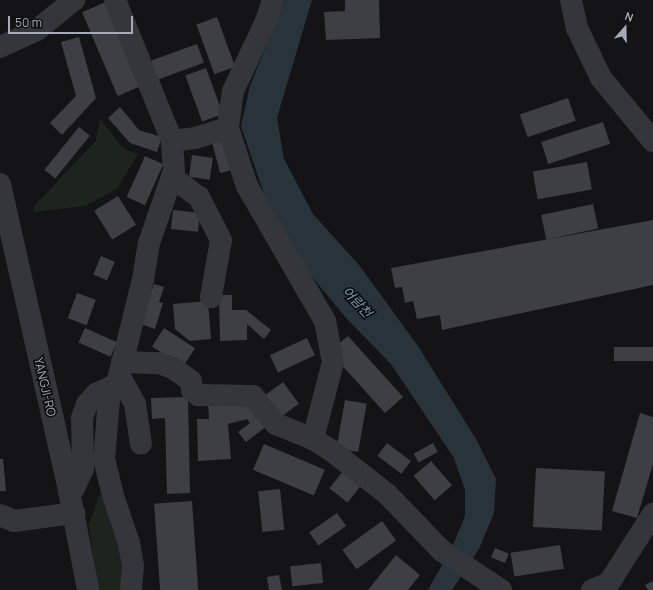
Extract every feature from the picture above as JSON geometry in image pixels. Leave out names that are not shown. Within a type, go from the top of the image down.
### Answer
[{"type":"street","points":[[0,47],[36,30],[74,0]]},
{"type":"street","points":[[115,0],[172,141],[174,171],[149,243],[143,280],[117,375],[104,459],[113,496],[129,543],[133,566],[132,590]]},
{"type":"street","points":[[273,0],[266,21],[233,91],[228,128],[247,186],[325,321],[333,362],[312,438]]},
{"type":"street","points":[[572,0],[577,28],[601,78],[653,140]]},
{"type":"street","points":[[172,141],[195,138],[228,128]]},
{"type":"street","points":[[172,177],[199,197],[221,240],[211,297]]},
{"type":"street","name":"YANGJI-RO","points":[[0,184],[70,491],[88,590]]},
{"type":"street","points":[[70,491],[74,488],[84,470],[82,418],[87,404],[117,375],[159,363],[173,368],[192,381],[192,390],[198,395],[253,396],[276,424],[312,438],[387,494],[442,551],[485,585]]},
{"type":"street","points":[[117,375],[135,404],[141,444]]},
{"type":"street","points":[[0,514],[14,521],[74,513]]},
{"type":"street","points":[[606,588],[653,514]]},
{"type":"shaded area","points":[[100,119],[125,150],[138,154],[117,189],[85,206],[34,212],[33,207],[96,141]]},
{"type":"shaded area","points":[[100,493],[125,563],[122,590],[97,590],[89,524]]},
{"type":"water","name":"어람천","points":[[285,0],[312,0],[277,118],[284,159],[313,214],[359,265],[418,346],[476,439],[496,479],[494,513],[479,549],[452,590],[428,590],[453,545],[465,516],[465,490],[454,458],[391,364],[347,319],[308,272],[272,217],[241,126],[250,86]]},
{"type":"building","points":[[345,0],[379,0],[380,38],[326,40],[324,12],[345,11]]},
{"type":"building","points":[[106,2],[142,86],[118,96],[82,12]]},
{"type":"building","points":[[217,17],[235,67],[214,74],[196,25]]},
{"type":"building","points":[[79,37],[96,98],[62,135],[50,123],[76,96],[61,42]]},
{"type":"building","points":[[197,44],[204,63],[157,80],[150,61]]},
{"type":"building","points":[[206,68],[223,114],[202,122],[185,76]]},
{"type":"building","points":[[568,98],[576,121],[528,137],[520,115]]},
{"type":"building","points":[[120,107],[139,130],[162,137],[157,152],[130,143],[108,118]]},
{"type":"building","points":[[603,122],[610,144],[548,164],[541,142]]},
{"type":"building","points":[[79,127],[90,136],[55,179],[44,170]]},
{"type":"building","points":[[224,137],[233,170],[220,173],[211,140]]},
{"type":"building","points":[[192,155],[213,158],[210,180],[189,177]]},
{"type":"building","points":[[145,156],[163,164],[145,205],[127,197]]},
{"type":"building","points":[[587,162],[592,190],[538,199],[533,172]]},
{"type":"building","points":[[118,196],[136,225],[112,240],[94,211]]},
{"type":"building","points":[[593,204],[598,228],[546,239],[541,215]]},
{"type":"building","points":[[173,210],[200,213],[198,232],[171,229]]},
{"type":"building","points":[[653,220],[653,285],[442,330],[440,315],[417,319],[413,301],[405,303],[402,287],[395,288],[391,268]]},
{"type":"building","points":[[101,256],[115,262],[107,280],[93,274]]},
{"type":"building","points":[[154,284],[164,287],[159,302],[163,303],[155,329],[141,324]]},
{"type":"building","points":[[77,293],[96,300],[87,325],[68,318]]},
{"type":"building","points":[[219,295],[232,295],[232,310],[246,310],[271,330],[264,339],[247,324],[247,340],[220,341]]},
{"type":"building","points":[[208,301],[211,339],[190,341],[175,329],[173,304]]},
{"type":"building","points":[[85,328],[117,342],[110,357],[78,343]]},
{"type":"building","points":[[164,328],[195,348],[183,367],[152,346]]},
{"type":"building","points":[[348,336],[403,397],[385,413],[340,363],[337,345]]},
{"type":"building","points":[[307,338],[315,355],[278,373],[270,355]]},
{"type":"building","points":[[614,347],[653,347],[653,361],[614,361]]},
{"type":"building","points":[[283,382],[299,404],[281,417],[265,395]]},
{"type":"building","points":[[188,397],[190,493],[167,494],[165,418],[152,419],[151,398]]},
{"type":"building","points":[[345,400],[367,404],[358,452],[336,448]]},
{"type":"building","points":[[252,403],[268,425],[246,442],[238,432],[250,423],[247,419],[228,424],[231,459],[198,461],[197,419],[209,419],[208,404]]},
{"type":"building","points":[[640,413],[653,417],[653,464],[637,518],[612,511]]},
{"type":"building","points":[[387,443],[411,461],[401,474],[377,456]]},
{"type":"building","points":[[433,443],[438,452],[419,462],[414,454]]},
{"type":"building","points":[[264,444],[325,470],[314,496],[253,470]]},
{"type":"building","points":[[0,459],[3,459],[6,491],[0,491]]},
{"type":"building","points":[[431,461],[452,485],[435,500],[414,476]]},
{"type":"building","points":[[536,468],[605,472],[602,531],[533,527]]},
{"type":"building","points":[[343,471],[361,485],[348,502],[329,488]]},
{"type":"building","points":[[280,489],[284,530],[262,532],[258,491]]},
{"type":"building","points":[[192,501],[198,590],[160,590],[154,504]]},
{"type":"building","points":[[337,513],[346,526],[318,546],[309,533]]},
{"type":"building","points":[[382,521],[396,540],[356,569],[342,550]]},
{"type":"building","points":[[560,545],[564,569],[514,577],[511,553]]},
{"type":"building","points":[[495,548],[509,554],[505,563],[491,557]]},
{"type":"building","points":[[396,555],[420,575],[408,590],[368,590]]},
{"type":"building","points":[[321,563],[323,583],[292,586],[290,566]]},
{"type":"building","points":[[279,575],[282,590],[269,590],[267,577]]},
{"type":"building","points":[[653,581],[653,590],[648,590],[645,585]]}]
